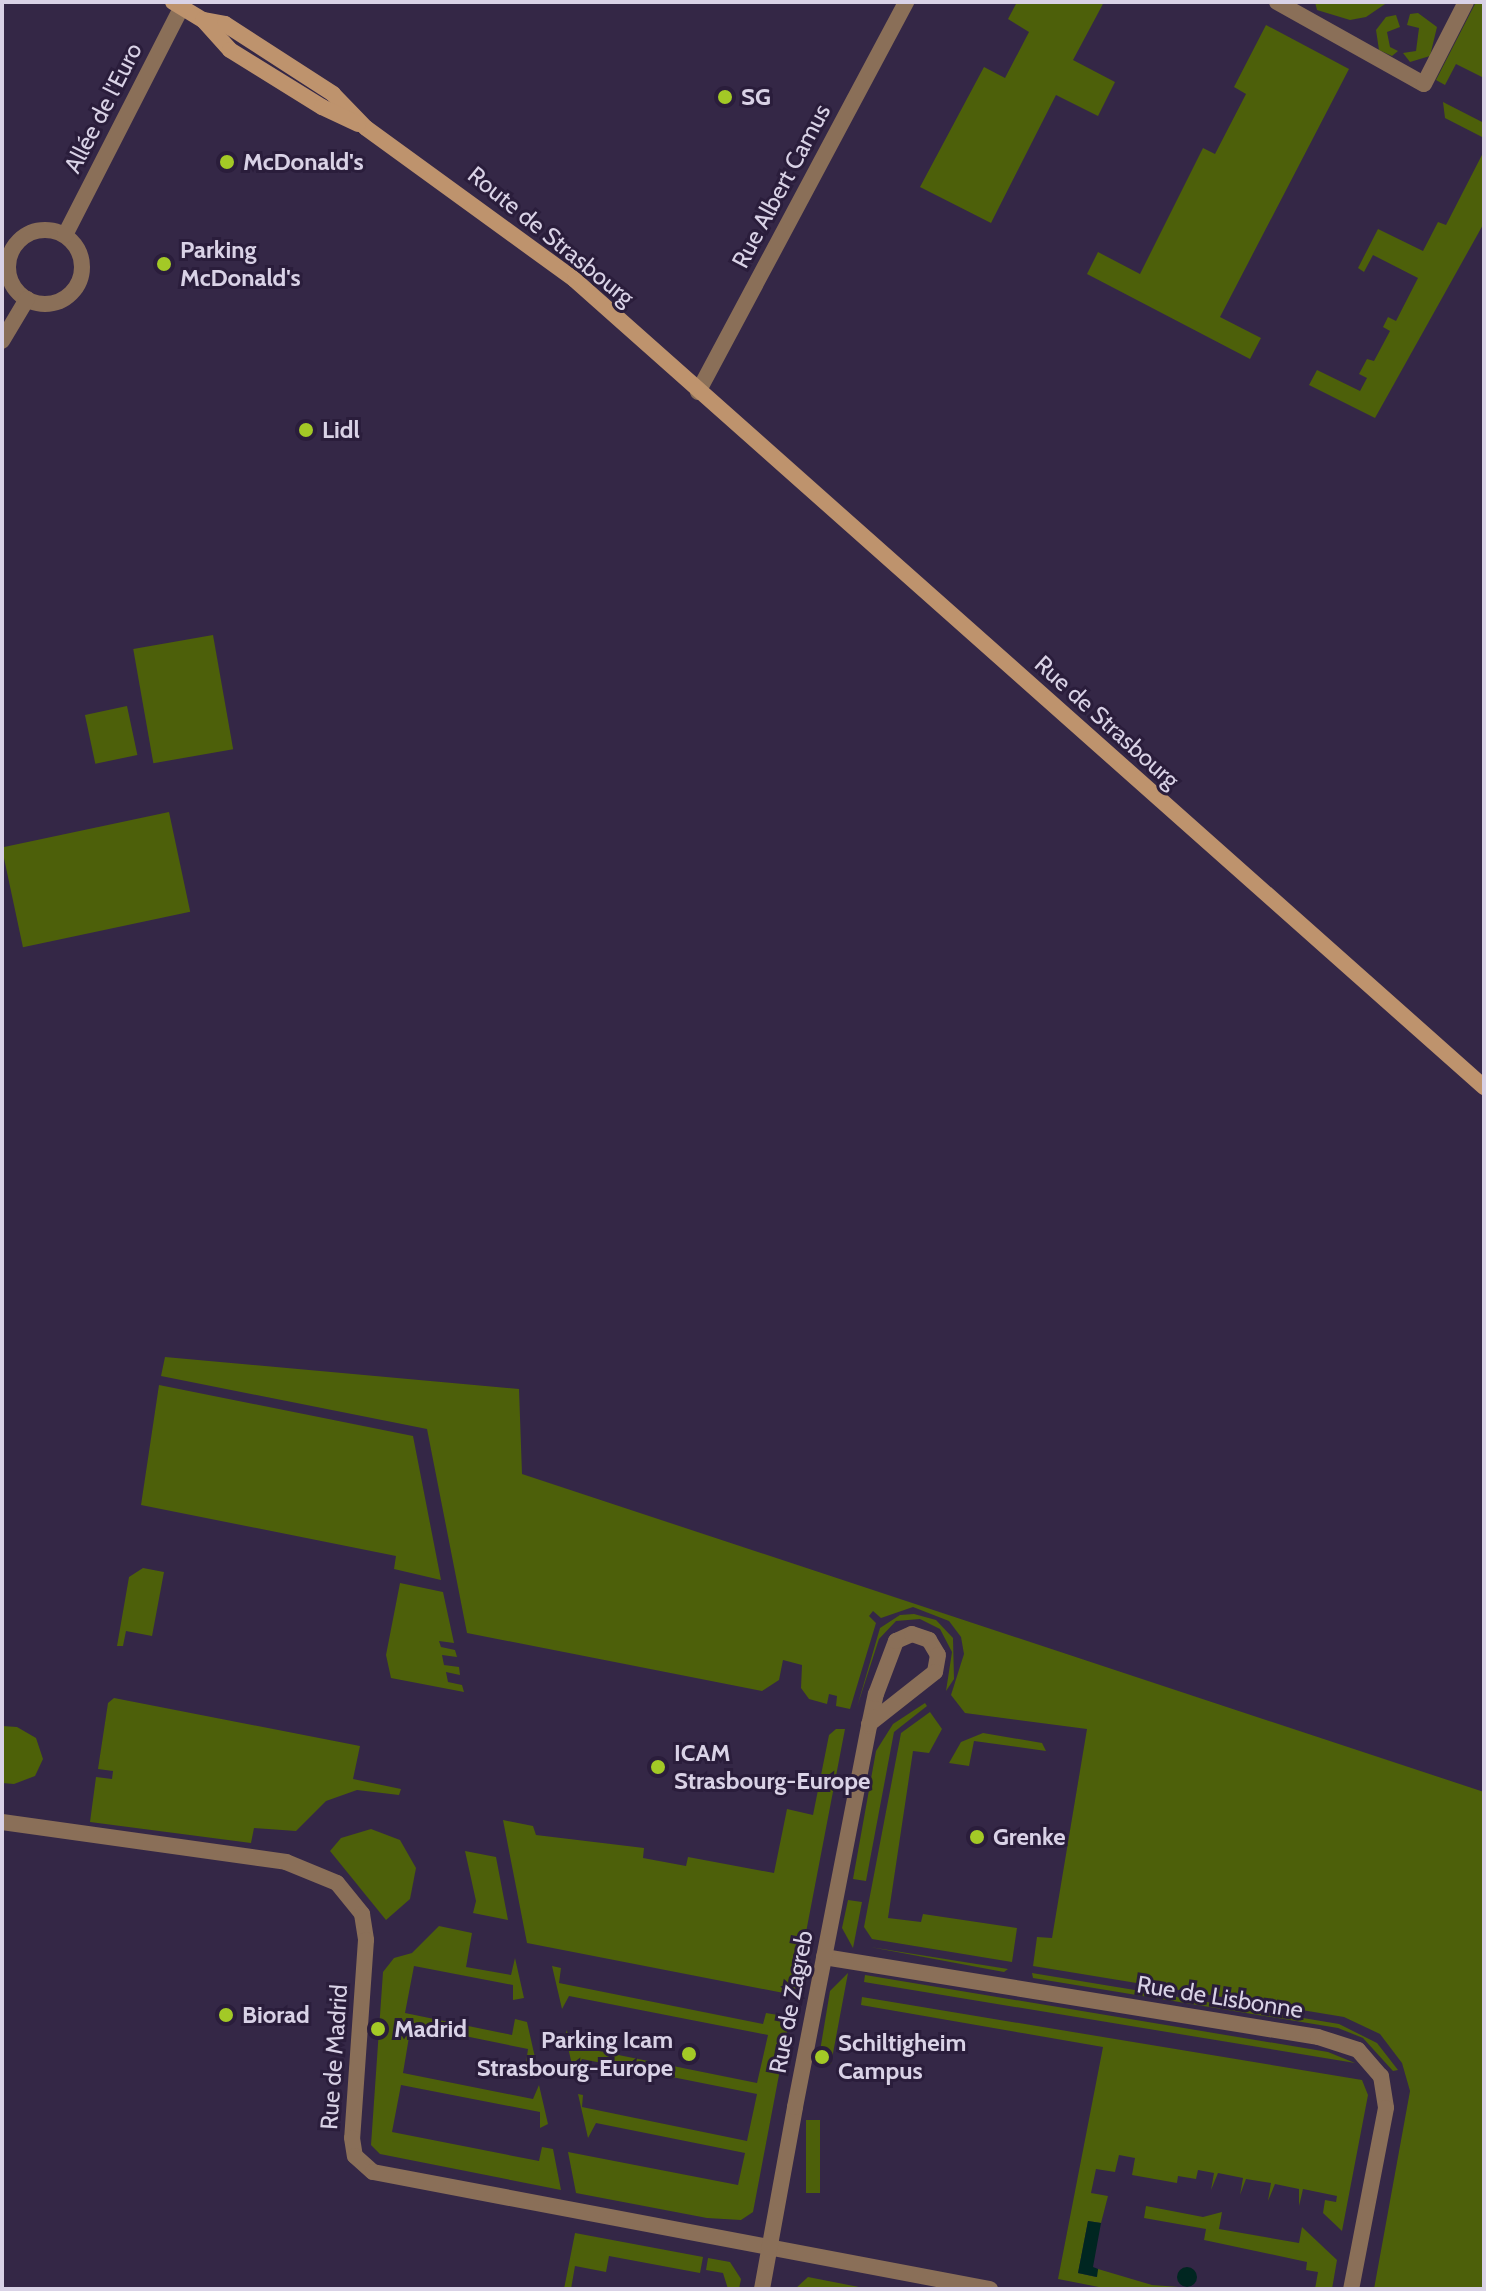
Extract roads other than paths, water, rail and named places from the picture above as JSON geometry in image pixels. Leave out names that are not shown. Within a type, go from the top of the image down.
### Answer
[{"type":"main road","name":"Route de Strasbourg","points":[[180,4],[203,20],[241,33],[333,94],[366,128],[575,280],[698,392]]},
{"type":"main road","name":"Rue de Strasbourg","points":[[698,392],[1484,1087]]},
{"type":"street","name":"Rue Albert Camus","points":[[698,392],[906,2]]},
{"type":"street","points":[[1277,2],[1424,84],[1466,2]]},
{"type":"street","name":"Allée de l'Euro","points":[[65,235],[180,4]]},
{"type":"street","points":[[40,230],[65,235],[81,254],[75,290],[58,302],[27,299],[8,273],[11,252],[28,233],[40,230]]},
{"type":"street","points":[[2,341],[27,299]]},
{"type":"street","name":"Rue de Zagreb","points":[[762,2289],[869,1724],[890,1648],[903,1636],[929,1640],[938,1655],[935,1672],[869,1724]]},
{"type":"street","name":"Rue de Madrid","points":[[2,1822],[286,1862],[337,1883],[362,1914],[366,1940],[352,2138],[355,2156],[366,2168],[770,2248]]},
{"type":"street","name":"Rue de Lisbonne","points":[[824,1957],[1318,2037],[1358,2050],[1381,2076],[1386,2108],[1351,2289]]},
{"type":"street","points":[[770,2248],[990,2289]]},
{"type":"place","name":"SG","points":[[725,97]]},
{"type":"place","name":"McDonald's","points":[[227,162]]},
{"type":"place","name":"Parking McDonald's","points":[[164,264]]},
{"type":"place","name":"Lidl","points":[[306,430]]},
{"type":"place","name":"ICAM Strasbourg-Europe","points":[[658,1767]]},
{"type":"place","name":"Grenke","points":[[977,1837]]},
{"type":"place","name":"Biorad","points":[[226,2015]]},
{"type":"place","name":"Madrid","points":[[378,2029]]},
{"type":"place","name":"Parking Icam Strasbourg-Europe","points":[[689,2054]]},
{"type":"place","name":"Schiltigheim Campus","points":[[822,2057]]}]
